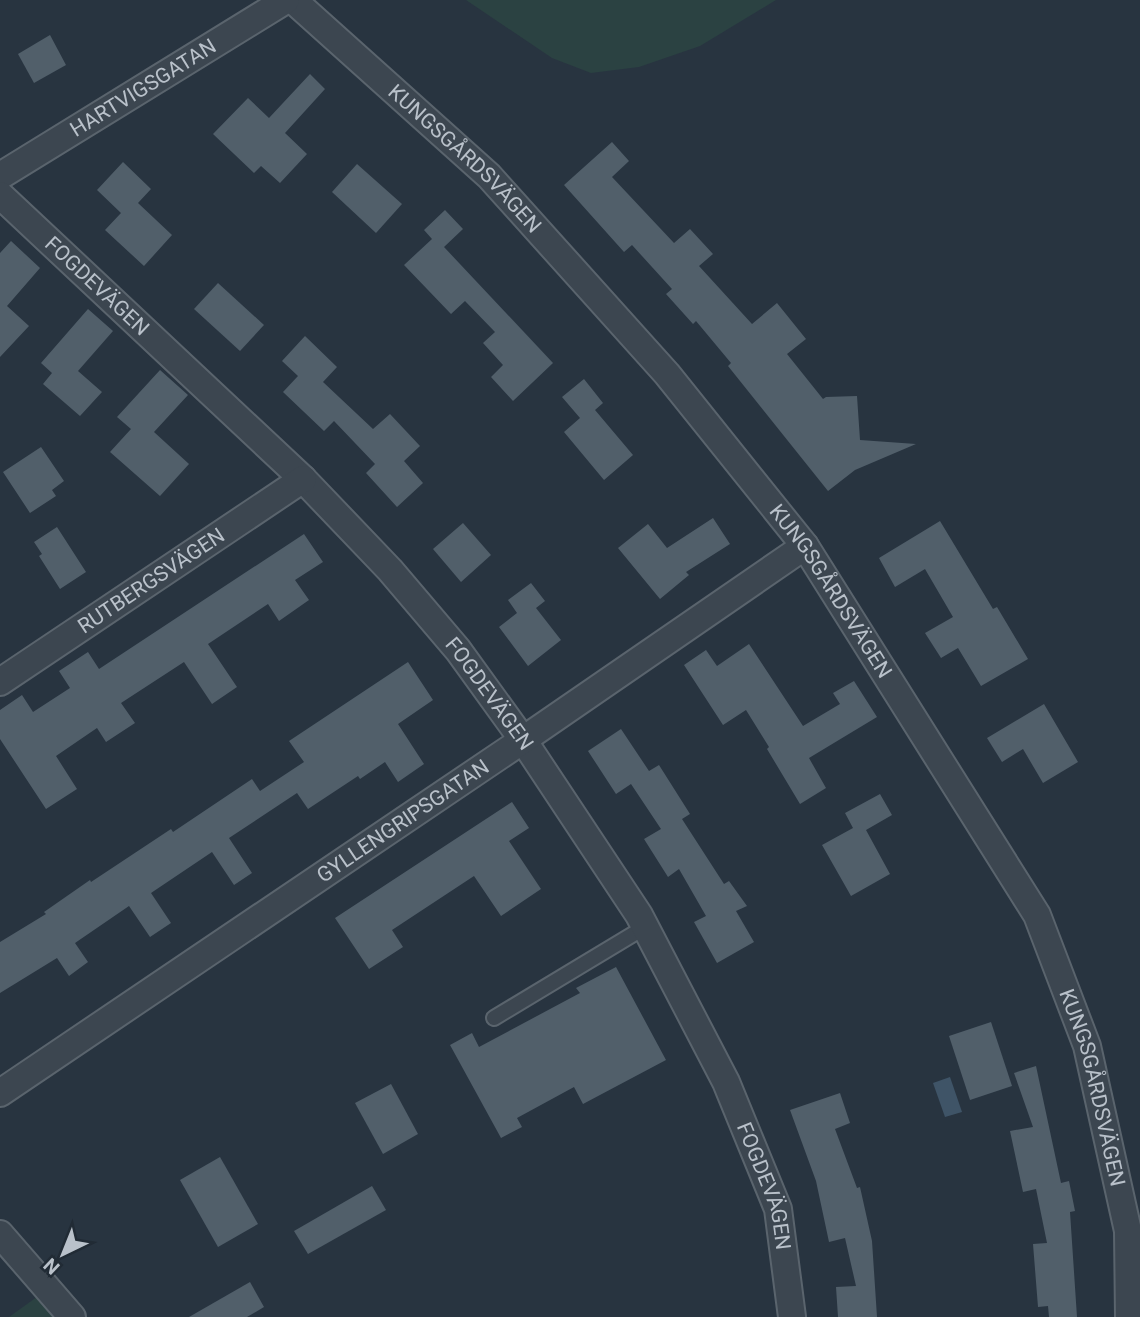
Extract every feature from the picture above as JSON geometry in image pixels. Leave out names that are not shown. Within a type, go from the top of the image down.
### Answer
[{"type":"street","name":"HARTVIGSGATAN","points":[[0,176],[286,0]]},
{"type":"street","name":"KUNGSGÅRDSVÄGEN","points":[[293,0],[488,176],[667,373],[804,546],[1037,915],[1087,1046],[1128,1231],[1129,1317]]},
{"type":"street","name":"FOGDEVÄGEN","points":[[0,195],[303,479],[390,570],[458,650],[523,740],[645,927],[726,1082],[778,1209],[792,1317]]},
{"type":"street","name":"RUTBERGSVÄGEN","points":[[0,682],[303,479]]},
{"type":"street","name":"GYLLENGRIPSGATAN","points":[[0,1093],[523,740],[804,546]]},
{"type":"street","points":[[0,1234],[72,1317]]},
{"type":"lane","points":[[494,1018],[645,927]]},
{"type":"green space","points":[[466,0],[776,0],[700,46],[639,67],[591,73],[552,58]]},
{"type":"green space","points":[[48,1289],[72,1317],[9,1317]]},
{"type":"water","points":[[950,1077],[962,1112],[945,1117],[933,1083]]},
{"type":"building","points":[[50,35],[66,65],[34,83],[18,54]]},
{"type":"building","points":[[310,74],[325,89],[285,133],[307,154],[280,183],[261,166],[254,173],[213,134],[248,98],[269,118]]},
{"type":"building","points":[[612,142],[629,161],[612,177],[674,243],[690,229],[713,254],[699,266],[752,324],[777,303],[806,339],[787,354],[823,399],[857,396],[860,440],[916,444],[855,470],[828,491],[728,366],[731,363],[696,321],[693,324],[666,294],[672,289],[632,245],[624,252],[564,185]]},
{"type":"building","points":[[123,162],[151,189],[138,203],[172,235],[144,266],[105,230],[121,213],[97,190]]},
{"type":"building","points":[[357,164],[402,204],[376,233],[332,192]]},
{"type":"building","points":[[445,210],[463,229],[444,247],[553,363],[513,401],[491,377],[503,365],[483,343],[495,332],[465,301],[451,314],[404,265],[432,239],[424,230]]},
{"type":"building","points":[[11,241],[40,268],[7,306],[29,326],[0,357],[0,253]]},
{"type":"building","points":[[218,283],[264,325],[240,351],[194,309]]},
{"type":"building","points":[[88,309],[113,331],[78,371],[102,392],[80,416],[43,384],[52,373],[41,363]]},
{"type":"building","points":[[305,336],[337,367],[323,382],[373,429],[390,414],[420,446],[404,461],[423,483],[397,507],[366,473],[375,464],[334,421],[324,431],[283,392],[298,376],[282,361]]},
{"type":"building","points":[[160,370],[188,395],[154,432],[189,464],[160,496],[110,452],[131,429],[117,417]]},
{"type":"building","points":[[584,379],[603,403],[595,410],[633,455],[604,480],[564,432],[580,418],[562,397]]},
{"type":"building","points":[[41,447],[64,481],[52,490],[56,496],[30,513],[3,472]]},
{"type":"building","points":[[713,518],[730,544],[686,572],[689,575],[660,599],[618,548],[648,524],[667,548]]},
{"type":"building","points":[[940,521],[993,609],[997,607],[1028,659],[981,686],[958,648],[941,658],[925,633],[953,617],[925,569],[895,587],[879,558]]},
{"type":"building","points":[[463,523],[491,555],[461,582],[433,549]]},
{"type":"building","points":[[57,527],[86,572],[60,589],[39,556],[42,554],[34,542]]},
{"type":"building","points":[[304,534],[323,562],[295,580],[309,600],[279,621],[268,604],[208,644],[237,687],[212,704],[184,662],[121,703],[135,723],[106,742],[97,728],[56,756],[77,789],[46,809],[0,739],[0,710],[22,695],[33,712],[70,688],[59,671],[88,652],[99,669]]},
{"type":"building","points":[[531,583],[545,601],[536,608],[561,640],[528,666],[499,627],[517,613],[508,600]]},
{"type":"building","points":[[749,644],[803,726],[840,704],[833,693],[854,681],[877,717],[809,758],[826,788],[800,804],[746,710],[723,725],[684,665],[706,650],[717,666]]},
{"type":"building","points":[[408,662],[433,700],[398,724],[424,764],[398,782],[385,762],[360,779],[358,776],[308,809],[297,793],[229,838],[252,873],[234,885],[212,852],[151,893],[171,923],[150,937],[129,906],[75,943],[88,962],[69,976],[57,958],[0,993],[0,942],[46,914],[44,912],[90,880],[91,882],[171,829],[173,832],[252,779],[260,791],[304,762],[289,741]]},
{"type":"building","points":[[1044,704],[1078,762],[1043,783],[1023,749],[1002,762],[987,738]]},
{"type":"building","points":[[621,729],[649,771],[659,765],[690,814],[682,819],[724,884],[729,881],[747,906],[736,911],[754,942],[717,963],[694,922],[706,916],[679,869],[668,877],[644,839],[661,829],[631,784],[616,794],[588,751]]},
{"type":"building","points":[[880,794],[892,815],[866,830],[890,874],[851,896],[822,845],[853,828],[845,813]]},
{"type":"building","points":[[512,802],[529,828],[509,841],[541,889],[501,916],[474,876],[392,930],[403,947],[369,969],[335,918]]},
{"type":"building","points":[[616,967],[666,1060],[583,1104],[574,1087],[517,1118],[522,1127],[501,1138],[450,1045],[472,1033],[479,1047],[580,993],[576,988]]},
{"type":"building","points":[[991,1022],[1012,1086],[970,1100],[949,1036]]},
{"type":"building","points":[[1036,1066],[1061,1183],[1069,1181],[1075,1211],[1070,1212],[1077,1317],[1049,1317],[1048,1306],[1038,1307],[1033,1244],[1047,1243],[1036,1189],[1023,1192],[1010,1131],[1033,1127],[1014,1073]]},
{"type":"building","points":[[391,1084],[418,1134],[383,1154],[355,1103]]},
{"type":"building","points":[[840,1093],[850,1123],[835,1129],[857,1188],[860,1187],[872,1241],[877,1317],[838,1317],[836,1287],[856,1286],[845,1238],[829,1242],[816,1181],[790,1110]]},
{"type":"building","points":[[220,1157],[258,1224],[218,1247],[180,1180]]},
{"type":"building","points":[[372,1186],[386,1210],[308,1254],[294,1231]]},
{"type":"building","points":[[250,1282],[264,1307],[247,1317],[189,1317]]}]
